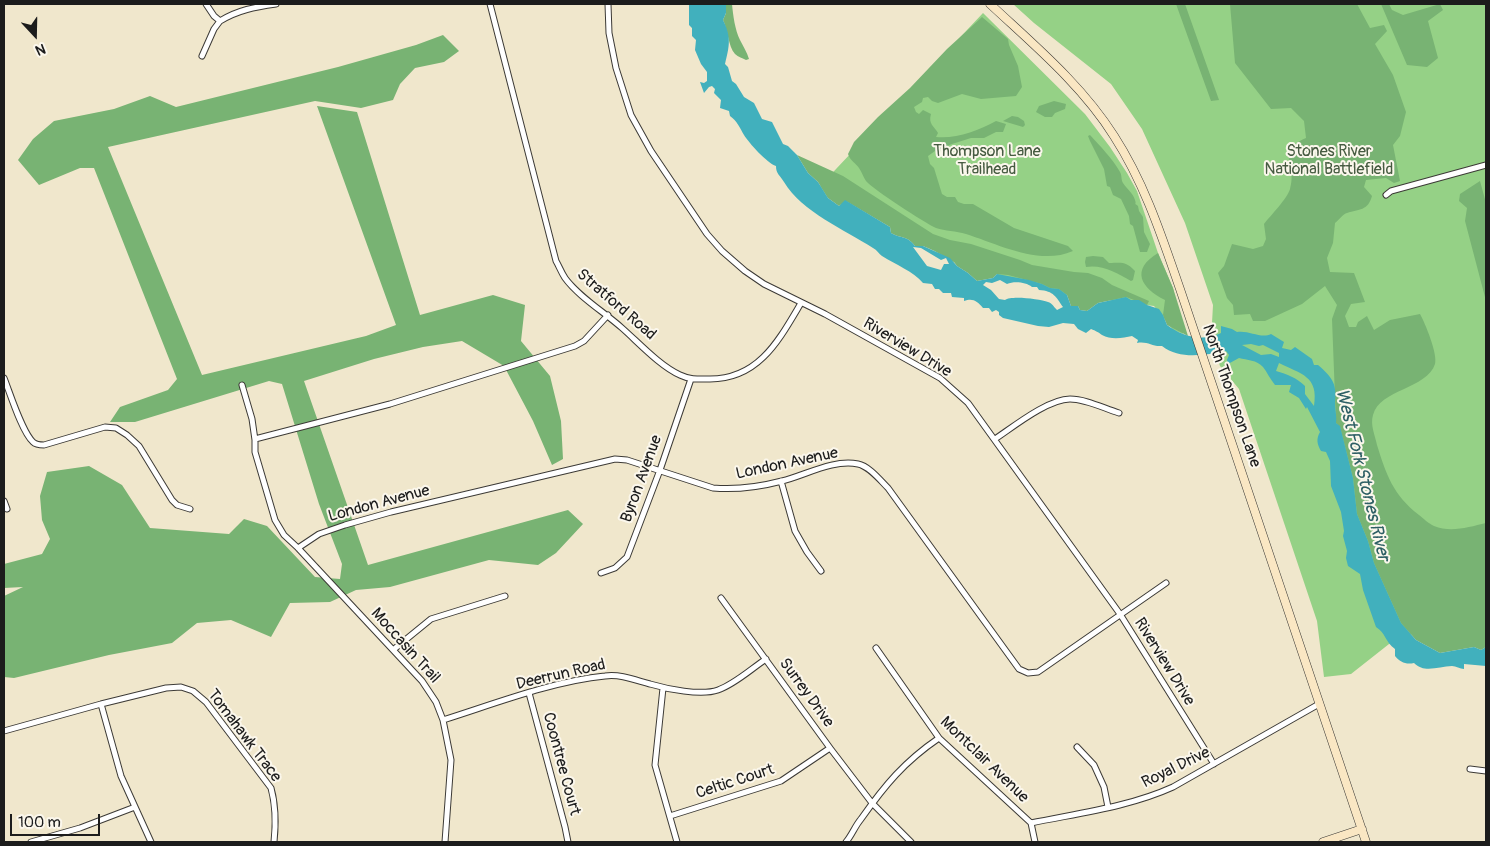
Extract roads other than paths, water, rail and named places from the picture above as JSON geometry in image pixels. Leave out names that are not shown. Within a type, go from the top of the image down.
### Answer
[{"type":"main road","name":"North Thompson Lane","points":[[990,4],[1076,87],[1114,136],[1148,199],[1366,842]]},
{"type":"main road","points":[[1323,842],[1362,829]]},
{"type":"street","points":[[206,4],[214,16],[220,20]]},
{"type":"street","points":[[202,56],[220,20],[249,8],[276,4]]},
{"type":"street","name":"Stratford Road","points":[[490,4],[556,261],[565,278],[577,291],[608,315],[667,368],[691,379],[719,379],[757,365],[780,339],[801,303]]},
{"type":"street","name":"Riverview Drive","points":[[608,4],[610,33],[616,68],[631,115],[650,151],[707,234],[722,251],[745,271],[764,284],[825,314],[940,378],[968,404],[1120,614],[1214,764]]},
{"type":"street","points":[[1386,195],[1391,191],[1486,164]]},
{"type":"street","points":[[255,439],[390,404],[575,346],[584,341],[608,315]]},
{"type":"street","points":[[4,378],[26,431],[33,442],[44,445],[105,427],[116,428],[128,435],[138,446],[172,500],[177,505],[190,509]]},
{"type":"street","name":"Byron Avenue","points":[[601,573],[615,568],[627,557],[660,470],[691,379]]},
{"type":"street","name":"Moccasin Trail","points":[[242,385],[252,419],[255,452],[275,520],[284,535],[422,681],[436,702],[443,720],[451,760],[445,842]]},
{"type":"street","points":[[995,439],[1051,403],[1070,399],[1088,402],[1119,413]]},
{"type":"street","name":"London Avenue","points":[[298,548],[319,534],[345,525],[420,505],[615,459],[627,460],[712,488],[747,488],[848,463],[860,464],[872,472],[888,488],[1019,669],[1028,673],[1038,672],[1166,583]]},
{"type":"street","points":[[781,481],[795,531],[821,571]]},
{"type":"street","points":[[4,502],[7,510]]},
{"type":"street","points":[[393,650],[431,619],[505,596]]},
{"type":"street","name":"Surrey Drive","points":[[721,598],[872,803],[911,842]]},
{"type":"street","name":"Montclair Avenue","points":[[876,648],[939,738],[1031,823],[1035,842]]},
{"type":"street","name":"Deerrun Road","points":[[443,720],[529,693],[581,680],[618,675],[663,688],[708,693],[728,685],[766,659]]},
{"type":"street","name":"Tomahawk Trace","points":[[4,731],[166,688],[181,687],[193,691],[206,702],[271,788],[275,802],[276,824],[274,842]]},
{"type":"street","points":[[663,688],[654,765],[677,842]]},
{"type":"street","name":"Coontree Court","points":[[529,693],[568,842]]},
{"type":"street","points":[[101,704],[121,776],[151,842]]},
{"type":"street","name":"Royal Drive","points":[[1031,823],[1154,796],[1319,704]]},
{"type":"street","points":[[846,842],[872,803],[898,771],[916,754],[939,738]]},
{"type":"street","points":[[1077,747],[1094,765],[1104,787],[1108,807]]},
{"type":"street","name":"Celtic Court","points":[[670,816],[782,781],[830,748]]},
{"type":"street","points":[[1470,769],[1486,771]]},
{"type":"street","points":[[31,842],[80,828],[135,806]]},
{"type":"water","points":[[689,4],[726,4],[726,13],[723,20],[728,32],[729,42],[725,64],[728,67],[732,81],[744,97],[754,103],[762,119],[772,122],[783,144],[788,146],[797,155],[808,173],[818,182],[828,198],[839,206],[845,200],[890,227],[891,233],[907,239],[915,246],[923,246],[950,258],[957,266],[977,281],[993,278],[997,274],[1029,280],[1050,288],[1059,289],[1067,295],[1071,306],[1078,306],[1080,310],[1087,311],[1098,303],[1126,297],[1131,300],[1139,300],[1159,309],[1167,325],[1180,333],[1201,338],[1214,336],[1221,333],[1221,326],[1237,332],[1263,336],[1271,334],[1284,342],[1282,348],[1291,350],[1295,347],[1312,359],[1314,365],[1318,365],[1333,382],[1336,423],[1340,426],[1353,478],[1357,514],[1368,541],[1374,563],[1401,623],[1416,640],[1440,653],[1474,647],[1481,650],[1486,647],[1486,666],[1464,664],[1464,669],[1452,666],[1427,669],[1414,663],[1408,664],[1403,662],[1395,656],[1395,649],[1376,627],[1363,590],[1360,574],[1348,566],[1341,512],[1331,486],[1330,461],[1326,452],[1321,451],[1318,439],[1320,432],[1307,407],[1306,409],[1299,398],[1289,392],[1291,385],[1275,385],[1263,367],[1255,362],[1239,358],[1228,364],[1229,355],[1226,351],[1201,355],[1185,355],[1162,346],[1137,343],[1138,340],[1132,336],[1109,338],[1091,329],[1086,333],[1078,329],[1074,324],[1063,323],[1049,327],[1038,326],[1003,318],[996,310],[992,312],[989,308],[983,308],[975,301],[964,301],[964,298],[952,297],[951,293],[943,293],[939,289],[935,289],[932,284],[923,283],[904,268],[882,256],[813,211],[792,193],[777,173],[776,166],[763,157],[750,143],[730,116],[729,111],[720,108],[721,100],[714,93],[715,89],[712,86],[709,87],[704,93],[700,82],[704,83],[707,81],[707,72],[695,50],[696,40],[692,36],[692,28],[689,25]],"holes":[[[913,247],[921,248],[941,260],[946,258],[949,264],[944,264],[941,270],[927,266]],[[1000,280],[1007,284],[1020,282],[1037,287],[1039,290],[1054,295],[1063,307],[1057,310],[1052,304],[1032,299],[999,299],[991,290],[983,285],[986,282],[992,283]],[[1242,345],[1263,345],[1279,353],[1279,357],[1271,354],[1261,355]],[[1279,363],[1307,377],[1314,388],[1314,406],[1305,394],[1305,386],[1292,377],[1276,371]]]},
{"type":"park label","name":"Thompson Lane Trailhead","points":[[987,161]]},
{"type":"park label","name":"Stones River National Battlefield","points":[[1329,161]]},
{"type":"water label","name":"West Fork Stones River","points":[[1362,475]]}]
